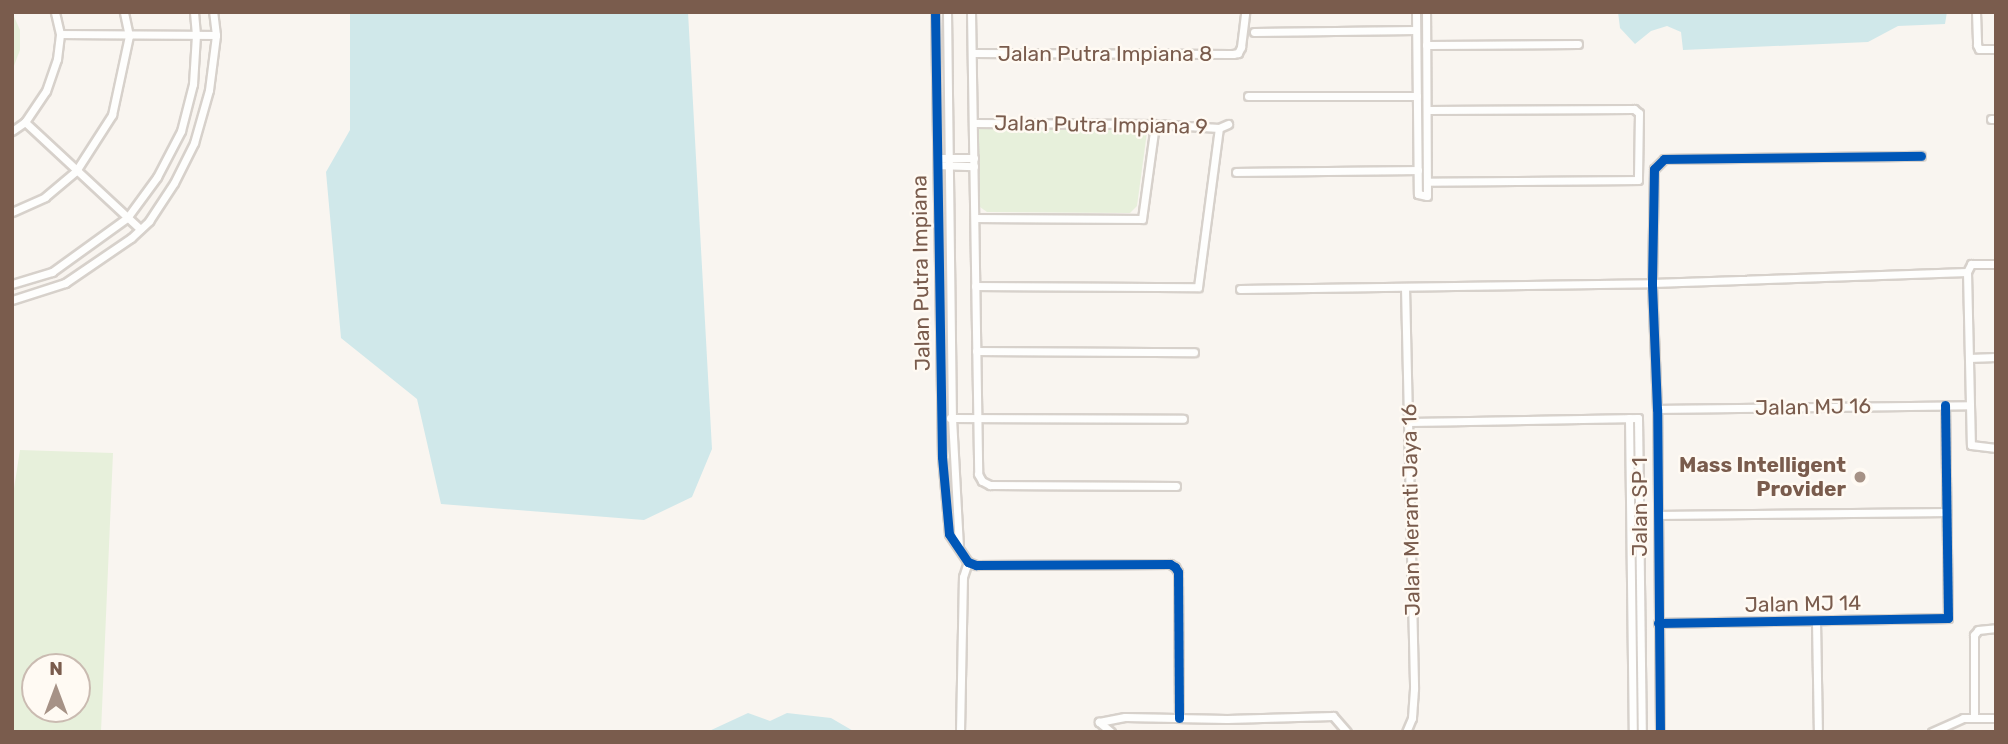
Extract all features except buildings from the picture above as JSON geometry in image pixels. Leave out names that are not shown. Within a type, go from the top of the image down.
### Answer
[{"type":"street","points":[[12,131],[25,122],[46,91],[57,59],[60,34],[55,12]]},
{"type":"street","points":[[12,212],[45,197],[76,171],[112,115],[129,36],[124,12]]},
{"type":"street","points":[[12,284],[52,272],[127,218],[157,177],[181,131],[193,84],[197,35],[194,12]]},
{"type":"street","points":[[12,300],[65,283],[140,229],[174,183],[194,143],[209,90],[216,35],[213,12]]},
{"type":"street","name":"Jalan Putra Impiana","points":[[934,12],[941,417],[948,534],[959,548]]},
{"type":"street","name":"Jalan Putra Impiana","points":[[947,12],[952,418],[959,548]]},
{"type":"street","points":[[971,12],[978,474],[982,481],[989,485],[1176,486]]},
{"type":"street","name":"Jalan Putra Impiana 8","points":[[972,53],[1238,53],[1245,12]]},
{"type":"street","points":[[1416,12],[1418,170],[1421,196],[1428,194],[1426,12]]},
{"type":"street","points":[[1976,12],[1979,49],[1996,49]]},
{"type":"street","points":[[1254,32],[1416,30]]},
{"type":"street","points":[[60,34],[216,35]]},
{"type":"street","points":[[1426,45],[1578,44]]},
{"type":"street","points":[[1248,96],[1418,96]]},
{"type":"street","points":[[1427,110],[1637,110],[1638,180],[1428,182]]},
{"type":"street","points":[[25,122],[140,229]]},
{"type":"street","name":"Jalan Putra Impiana 9","points":[[973,123],[1155,124],[1219,128],[1228,124]]},
{"type":"street","points":[[975,218],[1142,219],[1155,124]]},
{"type":"street","points":[[975,286],[1198,287],[1219,128]]},
{"type":"street","name":"Jalan SP 1","points":[[1660,732],[1657,409],[1651,179],[1657,163],[1664,159],[1921,156]]},
{"type":"street","points":[[937,162],[974,162]]},
{"type":"street","points":[[1236,172],[1418,170]]},
{"type":"street","points":[[1996,264],[1971,264],[1967,272],[1971,445],[1996,448]]},
{"type":"street","points":[[1240,289],[1652,283],[1967,272]]},
{"type":"street","name":"Jalan Meranti Jaya 16","points":[[1405,287],[1415,689],[1412,718],[1406,732]]},
{"type":"street","points":[[975,351],[1194,352]]},
{"type":"street","points":[[1969,358],[1996,357]]},
{"type":"street","points":[[1658,515],[1947,512],[1945,405]]},
{"type":"street","name":"Jalan MJ 16","points":[[1657,409],[1969,405]]},
{"type":"street","points":[[941,417],[1183,419]]},
{"type":"street","points":[[1409,422],[1634,418]]},
{"type":"street","points":[[1633,732],[1634,418]]},
{"type":"street","points":[[1634,418],[1642,732]]},
{"type":"street","name":"Jalan MJ 14","points":[[1658,623],[1948,618],[1947,512]]},
{"type":"street","points":[[959,548],[968,562]]},
{"type":"street","points":[[968,562],[1001,565],[1170,564],[1175,567],[1178,572],[1179,718]]},
{"type":"street","points":[[960,732],[963,578],[968,562]]},
{"type":"street","points":[[1816,621],[1818,732]]},
{"type":"street","points":[[1974,718],[1974,635],[1978,630],[1996,628]]},
{"type":"street","points":[[1111,732],[1099,722],[1125,717],[1334,716],[1347,732]]},
{"type":"street","points":[[1932,732],[1957,719],[1996,718]]},
{"type":"green space","points":[[12,12],[20,30],[20,50],[12,71]]},
{"type":"green space","points":[[982,127],[1145,128],[1147,132],[1137,206],[1130,213],[987,212],[980,207],[976,132]]},
{"type":"green space","points":[[20,450],[113,453],[101,732],[12,732],[12,501]]},
{"type":"water","points":[[350,12],[688,12],[712,449],[692,497],[644,520],[441,504],[417,399],[341,338],[326,172],[350,130]]},
{"type":"water","points":[[1618,12],[1947,12],[1945,24],[1898,26],[1868,42],[1683,50],[1681,32],[1667,26],[1651,31],[1635,44],[1620,28]]},
{"type":"water","points":[[748,713],[770,721],[787,713],[831,718],[855,732],[707,732]]},
{"type":"cycle path","points":[[935,12],[942,457],[949,534],[968,562],[976,565],[1170,564],[1175,567],[1178,572],[1179,718]]},
{"type":"cycle path","points":[[1660,732],[1657,409],[1652,283],[1654,169],[1664,159],[1921,156]]},
{"type":"cycle path","points":[[1658,623],[1948,618],[1945,405]]},
{"type":"place","name":"Mass Intelligent Provider","points":[[1860,477]]}]
